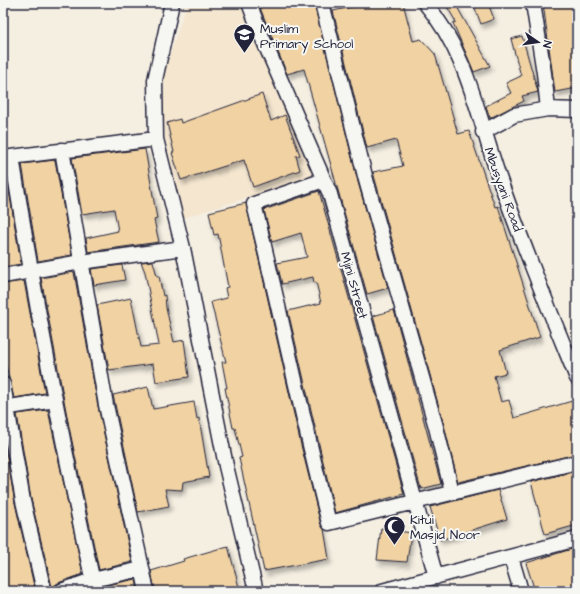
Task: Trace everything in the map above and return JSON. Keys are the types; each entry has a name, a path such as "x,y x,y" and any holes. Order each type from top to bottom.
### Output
{"street":[{"path":"172,3 155,80 156,139 183,248 226,466 256,591"},
{"name":"Mjini Street","path":"249,3 262,37 330,194 388,399 403,461 416,500 436,577"},
{"path":"322,3 366,180 436,427 452,492"},
{"name":"Mbusyani Road","path":"425,3 438,18 453,44 473,93 483,132 501,184 577,378"},
{"path":"533,3 548,109"},
{"path":"483,132 514,115 548,109 577,110"},
{"path":"94,586 55,400 8,157 156,139"},
{"path":"62,150 106,405 147,591"},
{"path":"324,180 254,204 296,390 329,523 416,500 577,462"},
{"path":"3,276 81,262 183,248"},
{"path":"3,384 5,408 23,501 44,591"},
{"path":"5,408 55,400"},
{"path":"382,591 398,588 577,539"},
{"path":"511,557 521,591"},
{"path":"61,591 94,586 142,569"}],"shaded area":[{"path":"187,3 247,3 315,176 183,218 163,128 165,70"}],"building":[{"path":"258,3 314,3 358,182 388,288 367,294 304,69 287,74"},
{"path":"361,3 403,3 413,41 421,39 435,54 458,134 469,131 495,207 498,206 540,337 500,350 506,373 494,376 501,402 509,400 514,418 572,401 577,419 577,454 458,482 444,425 373,172 403,166 396,140 367,148 333,11 361,5"},
{"path":"445,3 455,3 490,66 474,72 453,23 456,22"},
{"path":"473,3 488,3 494,19 481,24"},
{"path":"543,3 577,3 577,88 555,92"},
{"path":"522,36 538,92 522,96 524,101 490,118 486,106 511,93 506,83 521,76 511,39"},
{"path":"262,94 271,121 285,115 300,155 296,156 300,170 253,187 244,160 181,180 172,153 174,152 167,123 180,119 181,123"},
{"path":"145,149 157,219 154,220 159,242 88,252 86,238 118,231 114,209 82,214 72,158"},
{"path":"55,160 72,255 38,261 22,164"},
{"path":"3,166 5,166 21,264 3,267"},
{"path":"319,191 404,494 335,513 288,311 321,303 316,282 314,283 313,277 282,284 277,263 307,257 301,233 272,242 264,210"},
{"path":"246,203 301,445 321,525 324,529 329,559 264,571 239,458 242,457 235,428 233,428 225,388 227,388 222,362 226,362 211,302 227,298 225,288 228,287 218,234 214,235 209,212"},
{"path":"153,261 157,276 159,276 163,296 165,295 166,308 174,342 184,340 189,377 156,382 153,364 109,370 97,305 131,298 141,347 159,345 145,272 141,262"},
{"path":"122,265 125,280 94,285 91,269"},
{"path":"74,272 98,406 132,562 99,570 69,427 41,278"},
{"path":"24,281 45,393 14,398 3,354 3,284"},
{"path":"394,310 441,484 421,489 373,316"},
{"path":"148,387 153,409 194,402 197,419 199,418 209,477 183,482 182,490 165,489 169,506 138,512 113,395"},
{"path":"48,410 83,574 58,583 54,586 53,591 31,499 17,414"},
{"path":"3,434 15,503 35,590 3,591"},
{"path":"577,471 577,525 545,534 531,482"},
{"path":"498,490 507,519 440,540 430,507"},
{"name":"Kitui Masjid Noor","path":"381,528 411,533 407,562 377,560"},
{"path":"228,546 240,591 155,591 151,571 184,561 183,559"},
{"path":"575,548 577,556 577,591 535,591 526,563"},
{"path":"136,579 138,591 103,591 103,586"}],"place":[{"name":"Muslim Primary School","path":"245,54"},
{"name":"Kitui Masjid Noor","path":"394,546"}]}
